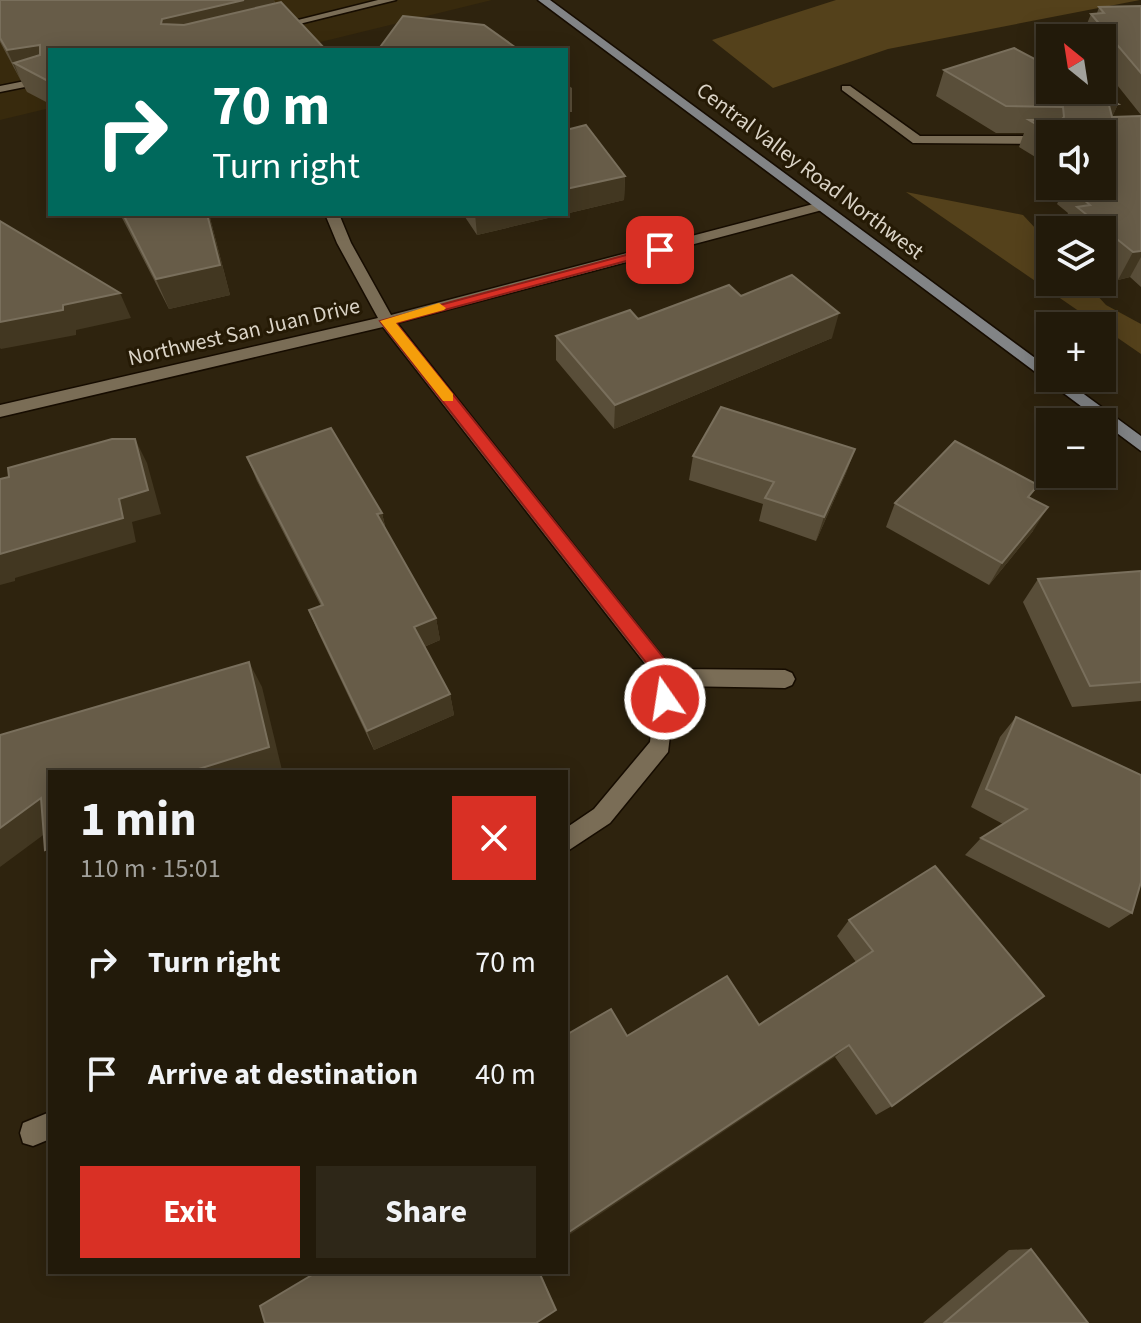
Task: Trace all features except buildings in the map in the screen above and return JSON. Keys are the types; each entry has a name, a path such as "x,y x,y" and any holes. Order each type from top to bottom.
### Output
{"main road":[{"name":"Central Valley Road Northwest","path":"543,0 1036,367"},
{"name":"Central Valley Road Northwest","path":"1070,392 1141,445"}],"street":[{"path":"269,29 391,0"},
{"path":"0,89 48,79"},
{"path":"846,88 917,140 1036,140"},
{"name":"Northwest San Juan Drive","path":"0,411 387,321 821,206"},
{"path":"333,216 344,243 387,321 667,677 660,745 602,816 568,840"},
{"path":"667,677 785,679"}],"shaded area":[{"path":"0,0 492,0 296,48 48,48 48,108 0,120"},
{"path":"836,0 1140,0 888,49 773,88 712,40"},
{"path":"906,192 1023,215 1036,229 1036,282"},
{"path":"1057,296 1098,296 1106,305 1141,324 1141,354 1116,337 1116,312 1080,312"}],"slow traffic":[{"path":"439,308 387,321 448,398"}],"route":[{"path":"660,250 387,321 667,677 665,699"}]}
